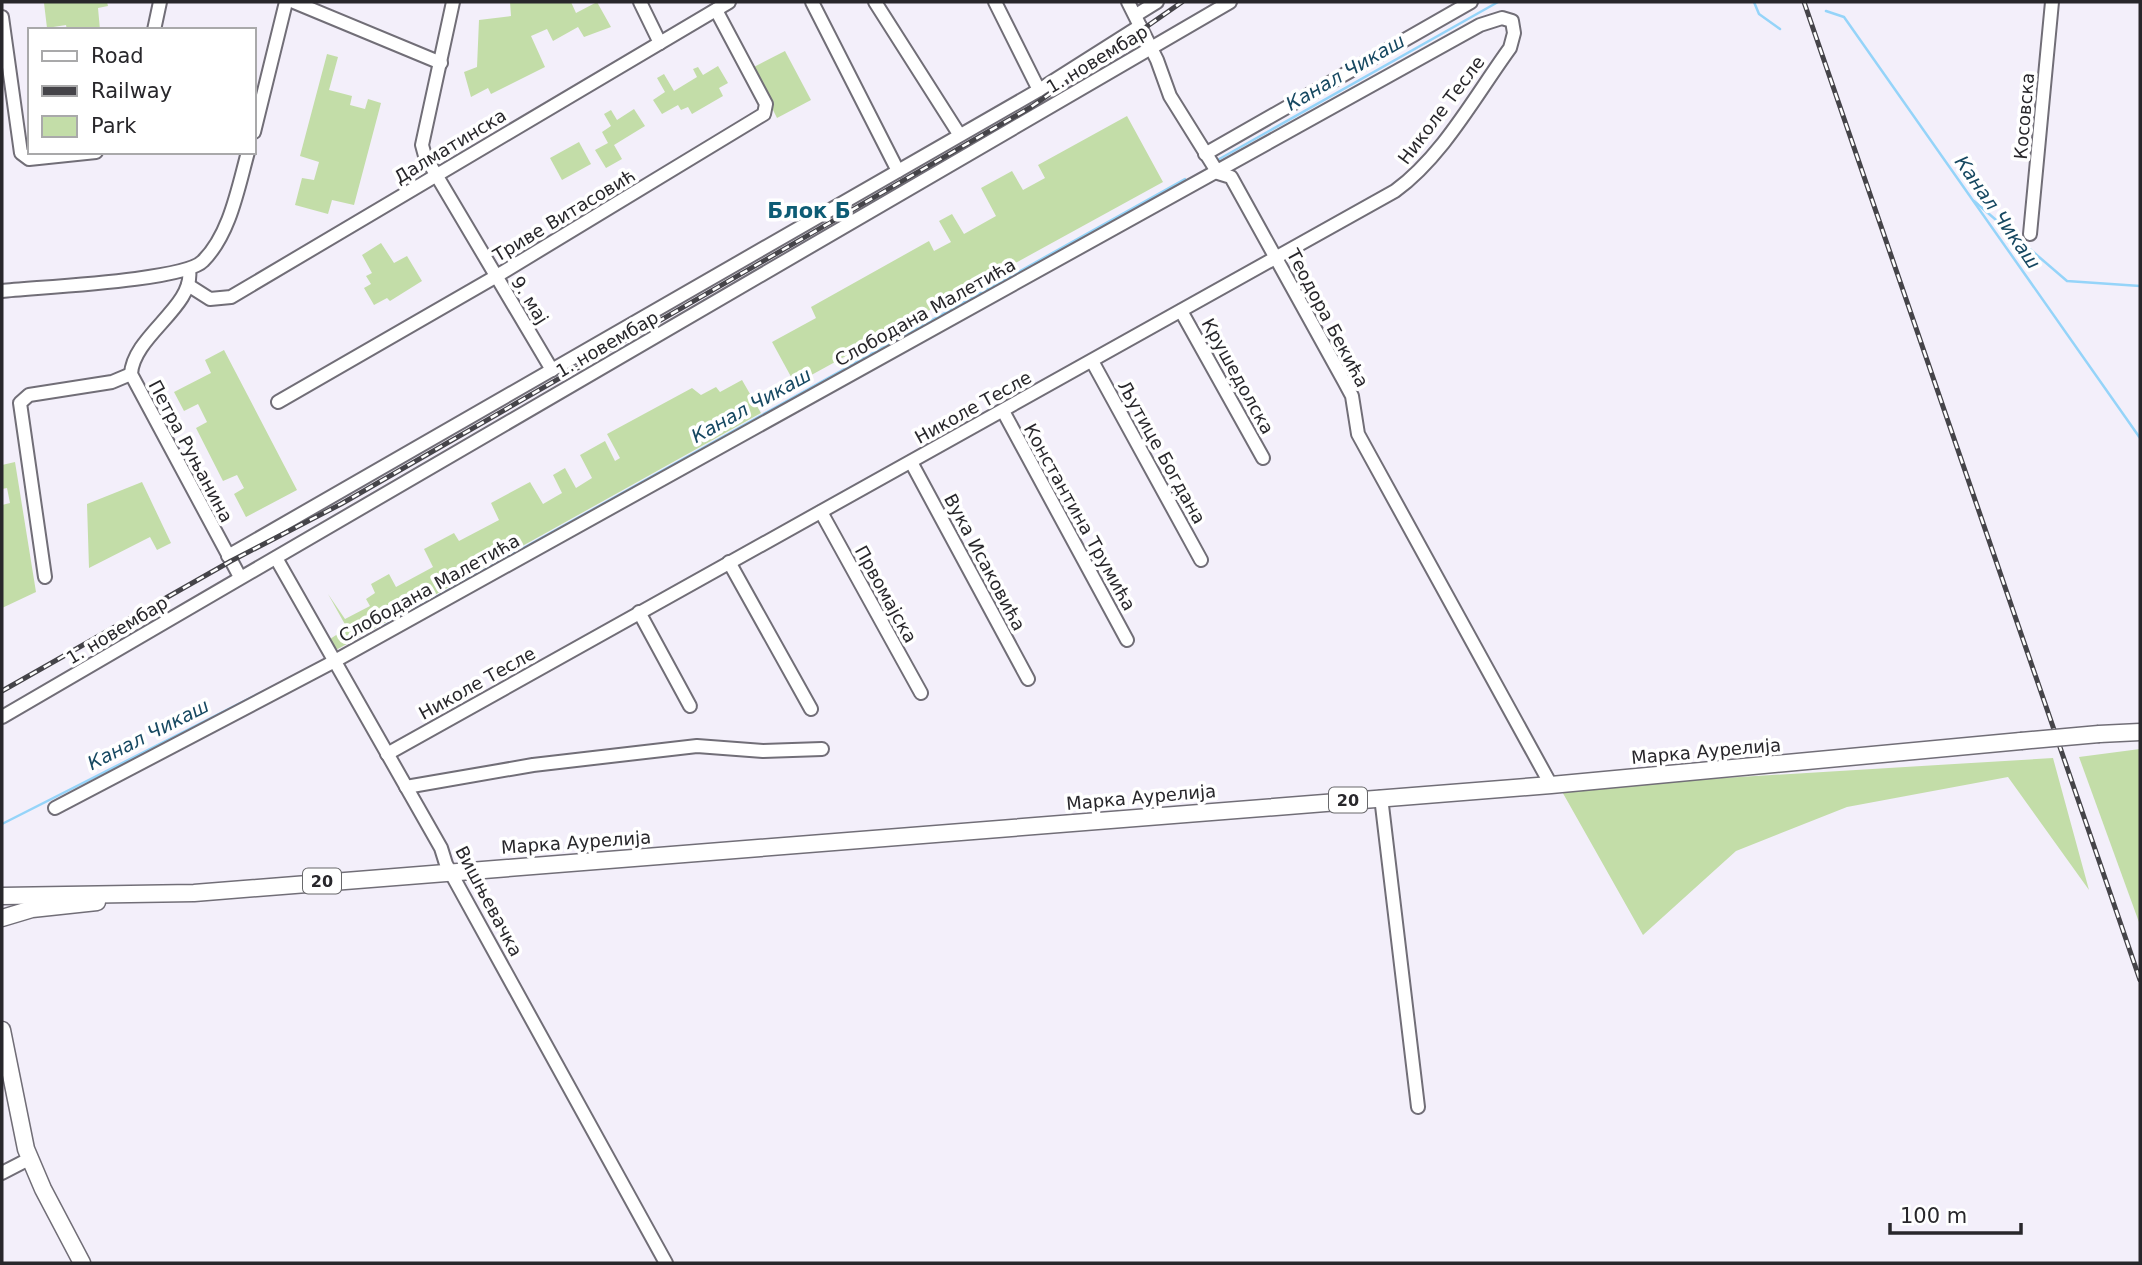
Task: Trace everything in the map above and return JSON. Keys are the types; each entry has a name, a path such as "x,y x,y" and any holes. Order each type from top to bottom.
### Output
{"main road":[{"name":"Марка Аурелија","path":"2,918 32,909 144,895 1551,785 2140,732"},
{"name":"Марка Аурелија","path":"2,896 18,898 103,892 144,895"},
{"path":"2,1030 20,1127 30,1160 82,1263"}],"street":[{"path":"154,28 160,2"},
{"path":"256,124 286,2"},
{"path":"294,2 441,62"},
{"name":"9. мај","path":"453,2 422,145 436,175 552,370"},
{"path":"640,2 660,43"},
{"name":"Далматинска","path":"188,285 210,299 231,298 729,2"},
{"path":"812,2 898,171"},
{"path":"875,2 959,134"},
{"path":"995,2 1039,90"},
{"name":"Теодора Бекића","path":"1128,2 1151,47 1170,96 1217,170 1231,177 1352,396 1358,434 1551,785"},
{"name":"1. новембар","path":"228,556 1039,90 1138,20 1157,2"},
{"name":"1. новембар","path":"2,717 1230,2"},
{"path":"1206,155 1471,2"},
{"name":"Косовска","path":"2030,234 2052,2"},
{"name":"Триве Витасовић","path":"278,402 495,277 764,114 766,104 716,9"},
{"path":"2,17 21,153 29,159 77,154"},
{"name":"Слободана Малетића","path":"55,808 333,662 1480,25 1508,18 1513,26"},
{"name":"Николе Тесле","path":"387,754 1277,259 1413,178 1510,48 1513,26"},
{"path":"2,291 189,270 203,261 223,231 247,154"},
{"path":"188,285 189,270"},
{"name":"Петра Руњанина","path":"188,285 139,352 131,374 240,577"},
{"name":"Крушедолска","path":"1181,311 1263,458"},
{"name":"Љутице Богдана","path":"1092,361 1201,560"},
{"path":"45,577 20,403 29,395 112,382 131,374"},
{"name":"Константина Трумића","path":"1003,411 1128,640"},
{"name":"Вука Исаковића","path":"911,462 1028,679"},
{"name":"Првомајска","path":"821,512 921,693"},
{"name":"Вишњевачка","path":"276,558 406,787 450,872 666,1263"},
{"path":"729,562 811,709"},
{"path":"639,612 690,706"},
{"path":"406,787 454,776 697,746 763,751 822,749"},
{"path":"1381,797 1418,1107"},
{"path":"2,1173 30,1160"}],"green space":[{"path":"107,2 108,6 98,8 100,28 67,28 66,25 47,28 44,3"},
{"path":"510,2 571,2 576,13 597,2 611,27 584,37 578,27 553,41 547,29 531,36 545,67 491,94 488,88 471,97 464,72 477,67 479,20 511,16"},
{"path":"785,51 811,100 777,118 752,68"},
{"path":"327,54 338,57 329,90 352,96 350,105 365,109 368,99 381,103 354,205 332,200 328,214 295,205 302,178 314,180 319,162 300,156"},
{"path":"718,66 728,83 719,88 723,96 692,114 688,107 681,110 678,105 662,114 653,100 665,92 657,78 664,74 674,91 697,77 693,69 698,67 703,75"},
{"path":"634,109 645,126 614,145 622,159 606,168 595,150 608,143 602,132 611,126 604,114 611,110 617,120"},
{"path":"1127,116 1163,182 795,384 772,342 816,318 811,307 929,241 934,251 951,242 939,221 952,214 964,234 996,216 981,188 1012,171 1023,190 1045,178 1038,165"},
{"path":"579,142 591,164 562,180 550,158"},
{"path":"381,243 394,263 407,256 422,281 390,301 387,298 374,305 364,288 371,284 366,276 372,273 362,255"},
{"path":"224,350 297,490 246,517 234,494 244,488 237,475 223,481 196,428 207,422 198,404 184,411 174,392 211,373 205,360"},
{"path":"742,380 761,413 336,650 330,639 347,628 328,594 345,619 370,606 366,599 375,593 371,584 389,574 396,587 433,567 424,549 454,533 459,541 499,520 491,503 530,482 543,504 562,493 553,475 565,468 576,488 592,478 580,455 605,441 615,461 620,458 607,434 692,388 701,395 716,387 720,392"},
{"path":"15,462 36,592 2,608 2,505 10,503 7,488 2,489 2,465"},
{"path":"142,482 171,543 157,550 150,537 89,568 87,504"},
{"path":"2140,749 2140,925 2079,757"},
{"path":"2053,758 2089,890 2008,777 1847,807 1736,851 1643,935 1560,788"}],"waterway":[{"name":"Канал Чикаш","path":"1214,162 1498,2"},
{"name":"Канал Чикаш","path":"1754,2 1759,14 1780,29"},
{"name":"Канал Чикаш","path":"1826,11 1844,17 2140,438"},
{"name":"Канал Чикаш","path":"384,626 1185,179"},
{"path":"1974,201 2067,281 2140,286"},
{"name":"Канал Чикаш","path":"2,824 292,677"}],"railway":[{"path":"2,691 231,561 341,504 1031,107 1182,2"},
{"path":"1804,2 2140,980"}],"district":[{"name":"Блок Б","path":"809,211"}]}
